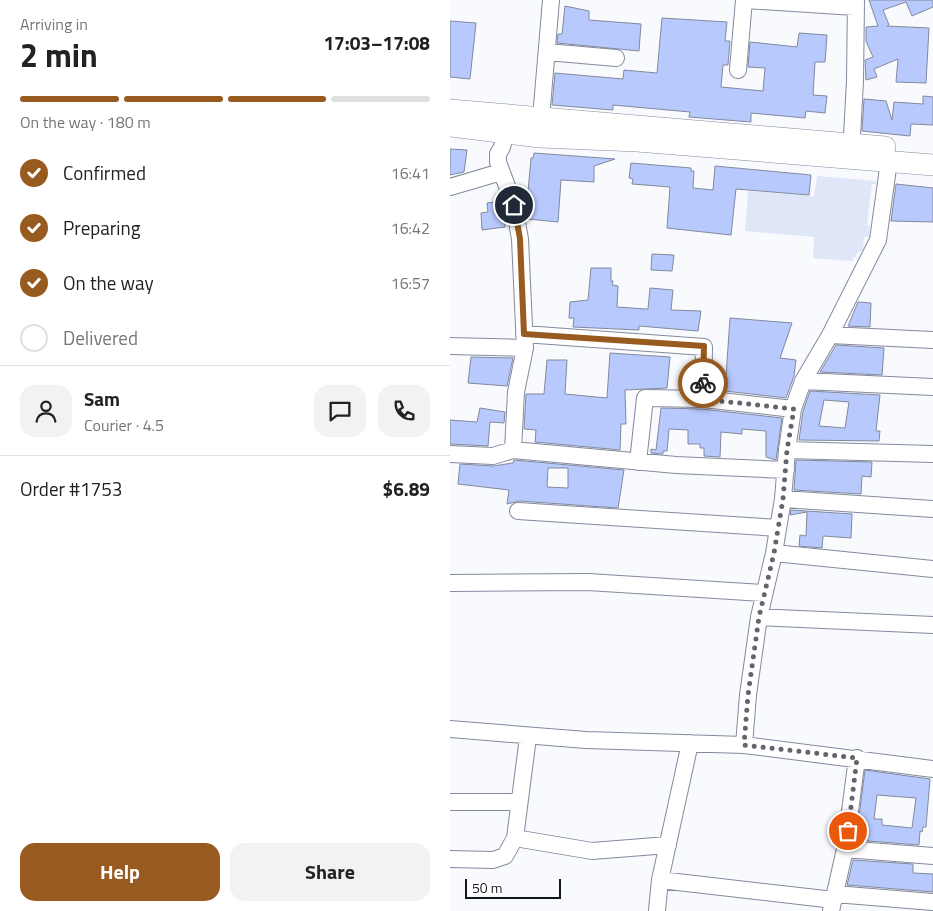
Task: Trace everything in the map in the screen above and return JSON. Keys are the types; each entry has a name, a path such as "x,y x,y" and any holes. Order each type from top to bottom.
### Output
{"main road":[{"path":"450,110 540,127 851,151 933,151"},
{"path":"450,126 506,131 540,127"},
{"path":"851,151 889,161 933,165"}],"street":[{"path":"540,127 551,0"},
{"path":"738,70 745,0 855,4 855,82 851,151"},
{"path":"547,52 616,58"},
{"path":"506,131 498,154 502,172 514,205 520,239 525,341 516,392 514,450"},
{"path":"744,745 748,695 759,617 763,593 774,553 794,409 803,381 830,335 878,240 889,161"},
{"path":"450,187 502,172"},
{"path":"830,335 933,340"},
{"path":"450,346 525,341 704,346 702,399"},
{"path":"803,381 933,388"},
{"path":"638,462 645,398 702,399 794,409"},
{"path":"450,454 492,456 514,450 638,462 786,470"},
{"path":"787,450 933,454"},
{"path":"783,499 933,510"},
{"path":"518,511 778,528"},
{"path":"774,553 933,569"},
{"path":"450,583 588,582 763,593"},
{"path":"759,617 933,625"},
{"path":"450,729 528,737 744,745 933,769"},
{"path":"450,859 493,860 505,856 515,838 528,737"},
{"path":"657,910 660,880 690,744"},
{"path":"833,901 845,849 857,758"},
{"path":"450,802 519,802"},
{"path":"515,838 592,851 668,845"},
{"path":"845,849 933,856"},
{"path":"660,880 833,901 933,902"}],"shaded area":[{"path":"817,176 876,181 876,184 872,184 867,225 870,225 869,237 864,237 863,250 857,253 856,257 853,257 853,261 813,258 814,237 745,231 748,191 814,196"}],"building":[{"path":"869,0 933,0 933,7 912,16 906,2 883,10 889,25 887,26 929,28 926,83 896,82 898,59 874,69 877,77 866,80 865,60 873,57 866,41 866,27 878,26"},
{"path":"565,6 589,11 589,20 641,24 639,51 557,43 558,34 562,34"},
{"path":"662,18 727,22 725,41 730,41 728,65 723,65 721,87 763,91 765,68 748,67 750,42 797,47 799,33 827,35 825,62 815,62 813,95 827,96 825,113 806,111 805,118 751,113 751,122 689,117 690,112 613,105 613,110 552,105 555,73 623,79 624,70 657,73"},
{"path":"450,21 476,23 470,79 450,77"},
{"path":"923,96 933,97 933,125 911,124 910,136 862,131 864,99 886,101 892,120 894,102 923,104"},
{"path":"450,149 467,150 464,172 450,175"},
{"path":"534,153 615,159 594,166 594,182 561,180 558,222 528,219 530,204 527,203 531,158 533,158"},
{"path":"631,163 691,168 691,171 694,171 693,188 713,190 715,166 811,175 809,195 736,189 731,235 667,228 670,187 632,184 633,179 629,178"},
{"path":"896,184 933,188 933,222 891,221"},
{"path":"502,201 505,227 482,230 481,213 488,212 487,203"},
{"path":"652,254 674,255 672,271 651,270"},
{"path":"591,268 611,268 612,285 618,286 617,307 648,309 650,288 673,290 671,310 701,311 698,331 639,326 639,330 573,327 574,318 569,318 570,302 588,300"},
{"path":"858,302 871,303 870,327 848,326"},
{"path":"730,318 792,323 780,358 796,360 794,376 786,398 725,391"},
{"path":"836,345 884,348 882,375 820,372"},
{"path":"610,353 670,357 667,388 625,390 626,424 621,424 620,450 535,442 536,430 524,429 526,394 544,394 547,360 567,360 565,394 607,398"},
{"path":"471,357 513,358 507,386 468,383"},
{"path":"810,391 880,395 876,431 880,431 879,441 799,440 803,411","holes":["824,400 849,402 845,428 819,426"]},
{"path":"480,408 505,412 504,423 490,422 488,446 450,444 450,420 477,422"},
{"path":"661,408 702,409 782,418 776,460 766,457 766,431 742,429 742,434 721,432 720,457 704,456 704,448 700,448 700,444 688,444 688,430 669,429 667,451 663,451 663,454 651,453 651,449 656,450"},
{"path":"514,460 624,470 618,508 519,501 507,504 509,490 458,484 460,464 493,466 513,463","holes":["548,468 568,468 568,488 547,487"]},
{"path":"796,460 872,462 871,477 862,476 861,494 794,490"},
{"path":"791,510 852,514 851,538 823,536 822,548 799,546 800,535 806,536 807,512 790,515"},
{"path":"865,770 930,779 926,827 923,827 922,832 920,831 919,845 856,840","holes":["877,795 916,798 912,828 882,825 882,819 874,819"]},
{"path":"853,860 913,864 913,873 933,874 933,892 847,885"}],"way so far":[{"path":"703,383 702,399 794,409 774,553 763,593 759,617 748,695 744,745 857,758 848,831"}],"route":[{"path":"514,205 520,239 524,334 704,346 703,383"}]}
